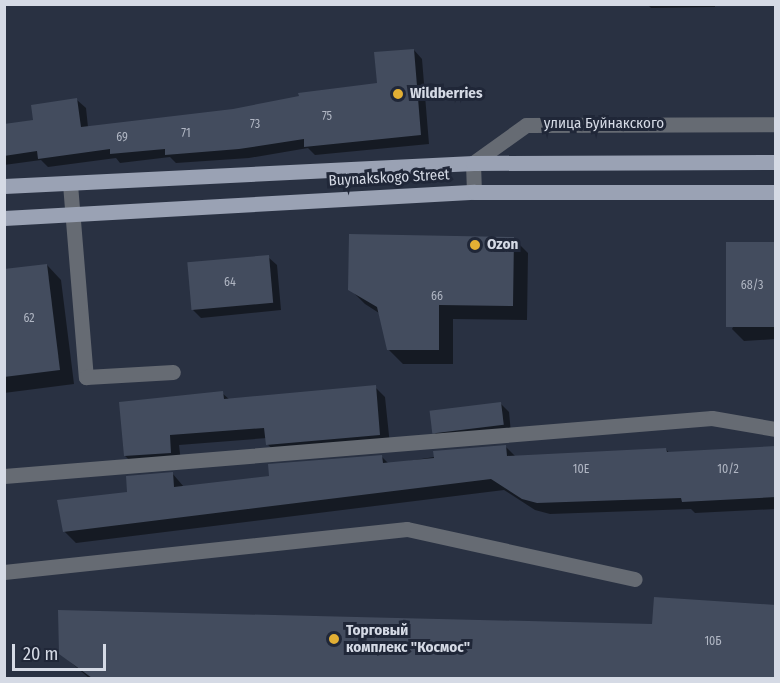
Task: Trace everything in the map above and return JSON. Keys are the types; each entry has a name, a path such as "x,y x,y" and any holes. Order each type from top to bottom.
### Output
{"main road":[{"name":"Buynakskogo Street","path":"4,186 473,163 776,162"},
{"name":"Buynakskogo Street","path":"4,218 366,196 474,192 776,192"}],"street":[{"name":"улица Буйнакского","path":"473,163 526,125 776,124"},
{"path":"473,163 474,192"},
{"path":"70,184 86,377 173,372"},
{"path":"4,476 712,418 776,429"},
{"path":"4,572 407,529 635,579"}],"building":[{"path":"414,49 421,135 304,147 304,139 239,149 165,155 165,149 110,154 110,149 38,159 37,151 4,156 4,124 33,120 31,105 77,98 81,127 233,109 299,96 298,93 377,83 374,52"},
{"path":"349,234 514,237 513,306 439,305 439,350 387,350 377,307 348,290"},
{"path":"726,242 776,242 776,327 726,327"},
{"path":"269,255 273,303 191,310 187,262"},
{"path":"47,264 60,370 4,377 4,269"},
{"path":"376,385 380,435 266,445 264,428 170,435 171,453 124,456 119,402 223,391 224,399"},
{"path":"501,402 504,425 432,434 430,411"},
{"path":"506,445 507,456 666,448 667,452 776,446 776,497 682,502 681,498 537,503 522,499 491,479 63,532 57,500 127,492 126,476 173,472 174,487 269,476 268,464 382,455 383,463 434,458 433,451"},
{"name":"Торговый комплекс \"Космос\"","path":"654,597 776,605 776,678 92,678 59,654 58,610 652,624"}],"place":[{"name":"Wildberries","path":"398,94"},
{"name":"Ozon","path":"475,245"},
{"name":"Торговый комплекс \"Космос\"","path":"334,639"}]}
